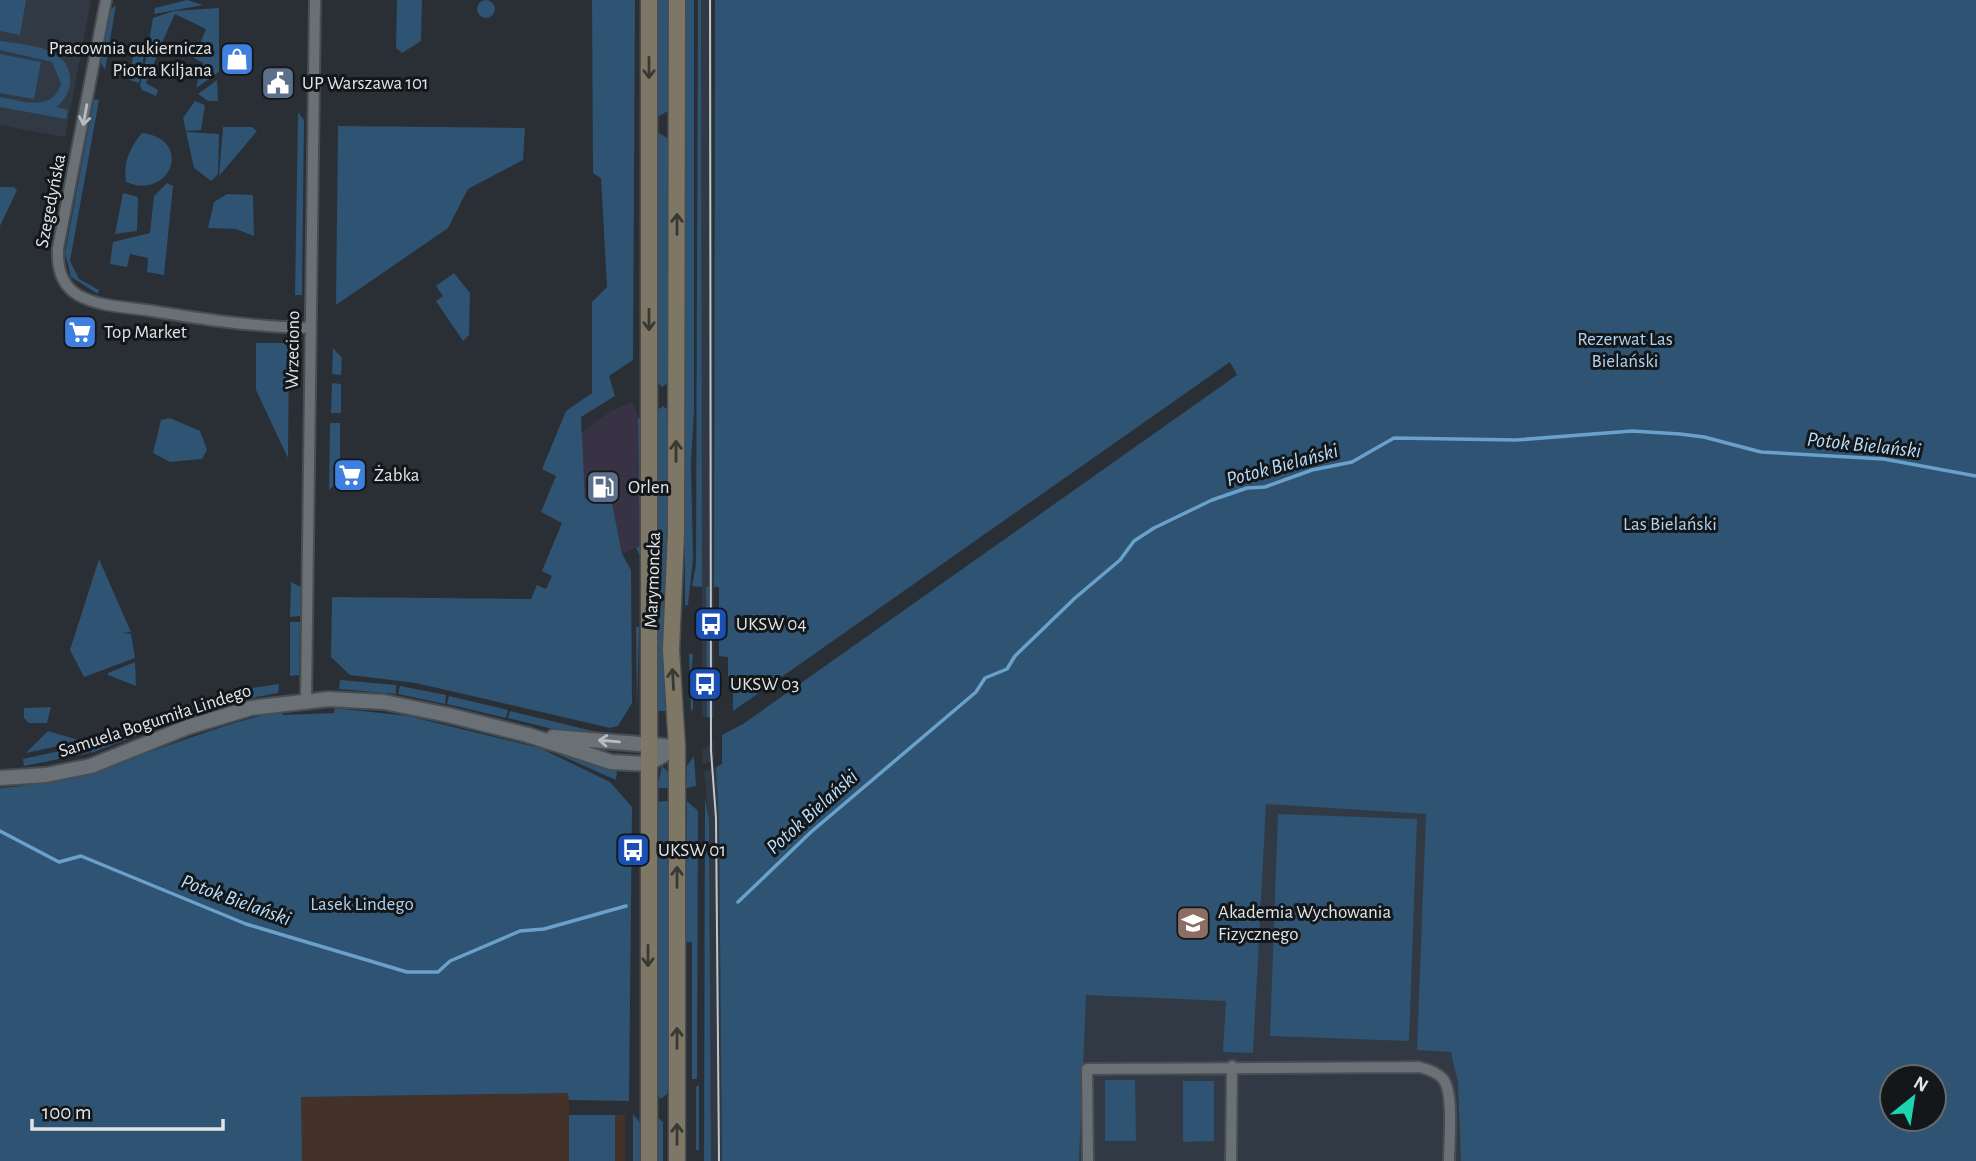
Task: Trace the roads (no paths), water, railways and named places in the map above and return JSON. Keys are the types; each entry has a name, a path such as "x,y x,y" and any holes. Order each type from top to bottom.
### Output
{"main road":[{"name":"Marymoncka","path":"649,0 649,1161"},
{"name":"Marymoncka","path":"677,0 676,396 671,650 677,747 677,1161"},
{"path":"649,125 677,125"},
{"path":"649,396 676,396"}],"street":[{"name":"Szegedyńska","path":"106,0 57,262 64,280 78,295 126,307 244,326 310,328"},
{"name":"Wrzeciono","path":"306,701 315,0"},
{"name":"Samuela Bogumiła Lindego","path":"0,778 46,775 91,766 188,727 242,710 306,701 384,702 527,734 611,762 648,764"},
{"name":"Samuela Bogumiła Lindego","path":"527,734 677,747"},
{"path":"648,764 677,747"},
{"path":"1088,1161 1087,1069 1233,1066 1419,1067 1430,1070 1444,1080 1448,1091 1449,1161"},
{"path":"1231,1161 1233,1066"}],"waterway":[{"name":"Potok Bielański","path":"738,902 811,832 976,692 985,678 1007,669 1015,656 1075,598 1120,560 1134,541 1154,528 1212,500 1247,488 1265,487 1312,470 1352,462 1394,438 1516,440 1632,431 1680,434 1704,437 1761,452 1884,459 1976,476"},
{"name":"Potok Bielański","path":"0,831 59,862 81,856 246,924 407,972 438,972 450,961 520,931 544,929 626,906"}],"tram line":[{"path":"710,0 711,751 716,818 719,1161"}],"place":[{"name":"Pracownia cukiernicza Piotra Kiljana","path":"237,59"},
{"name":"UP Warszawa 101","path":"278,83"},
{"name":"Top Market","path":"80,332"},
{"name":"Żabka","path":"350,475"},
{"name":"Orlen","path":"603,487"},
{"name":"UKSW 04","path":"711,624"},
{"name":"UKSW 03","path":"705,684"},
{"name":"UKSW 01","path":"633,850"},
{"name":"Akademia Wychowania Fizycznego","path":"1193,923"}],"park label":[{"name":"Rezerwat Las Bielański","path":"1625,350"},
{"name":"Las Bielański","path":"1670,524"},
{"name":"Lasek Lindego","path":"362,904"}]}
